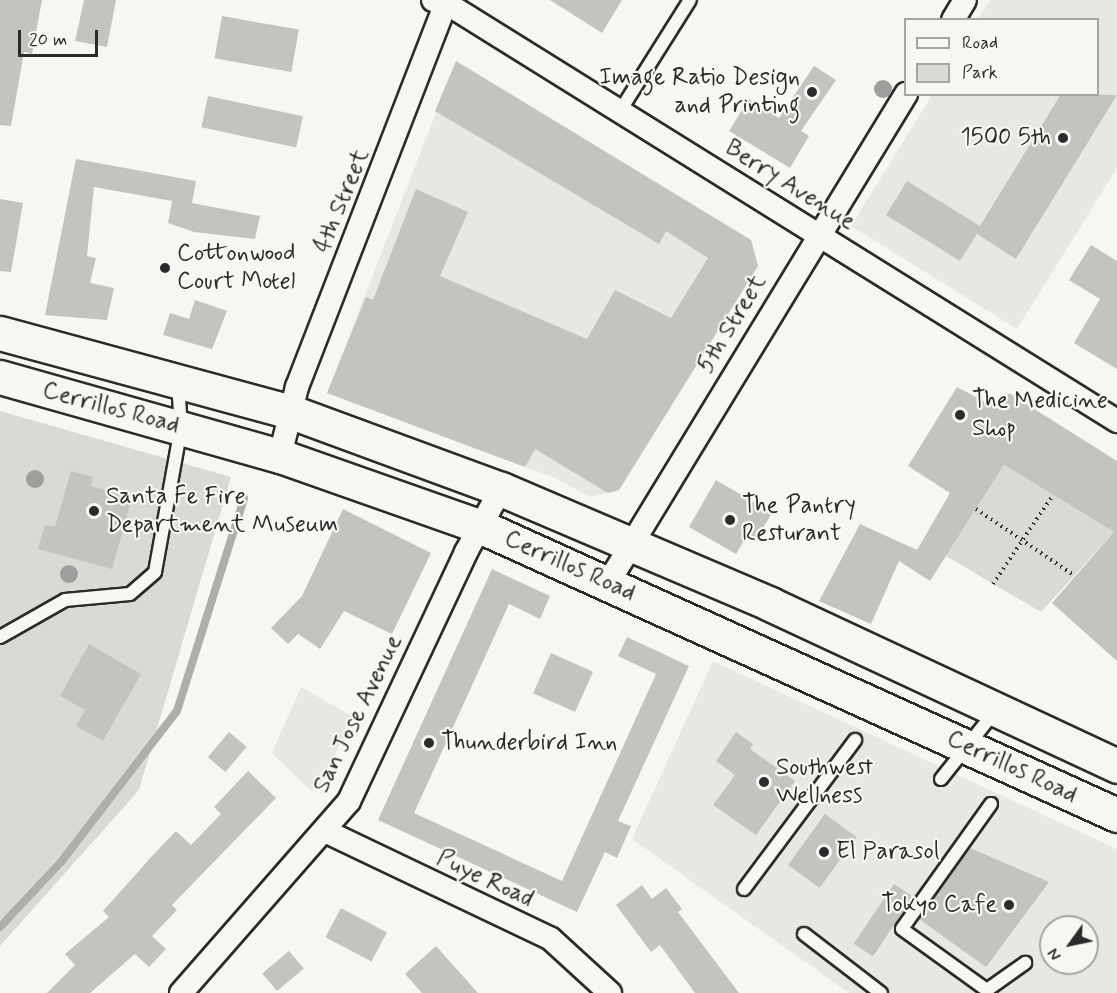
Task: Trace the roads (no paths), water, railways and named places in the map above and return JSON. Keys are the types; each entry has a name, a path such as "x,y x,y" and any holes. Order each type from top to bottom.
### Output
{"main road":[{"name":"Cerrillos Road","path":"0,333 294,412 501,489 632,542 1117,766"},
{"name":"Cerrillos Road","path":"0,377 181,426 280,456 484,528 1117,815"}],"street":[{"path":"954,18 965,0"},
{"name":"Berry Avenue","path":"442,1 1117,421"},
{"name":"4th Street","path":"280,456 294,412 297,387 442,1"},
{"name":"5th Street","path":"608,583 818,234 905,96"},
{"name":"San Jose Avenue","path":"181,993 326,831 349,801 466,552 484,528 501,489"},
{"name":"Puye Road","path":"326,831 551,939 610,993"}],"lane":[{"path":"620,111 690,0"},
{"path":"0,637 65,600 130,594 154,572 181,426 178,381"},
{"path":"941,779 965,746 996,710"},
{"path":"744,889 855,740"},
{"path":"991,804 902,929 986,991 1025,963"},
{"path":"804,934 881,993"}],"waterway":[{"path":"0,927 61,862 177,711 244,498"}],"place":[{"name":"Image Ratio Design and Printing","path":"812,92"},
{"name":"1500 5th","path":"1063,138"},
{"name":"Cottonwood Court Motel","path":"165,268"},
{"name":"The Medicine Shop","path":"960,415"},
{"name":"Santa Fe Fire Department Museum","path":"94,511"},
{"name":"The Pantry Resturant","path":"730,520"},
{"name":"Thunderbird Inn","path":"429,743"},
{"name":"Southwest Wellness","path":"764,782"},
{"name":"El Parasol","path":"824,852"},
{"name":"Tokyo Cafe","path":"1009,905"}]}
